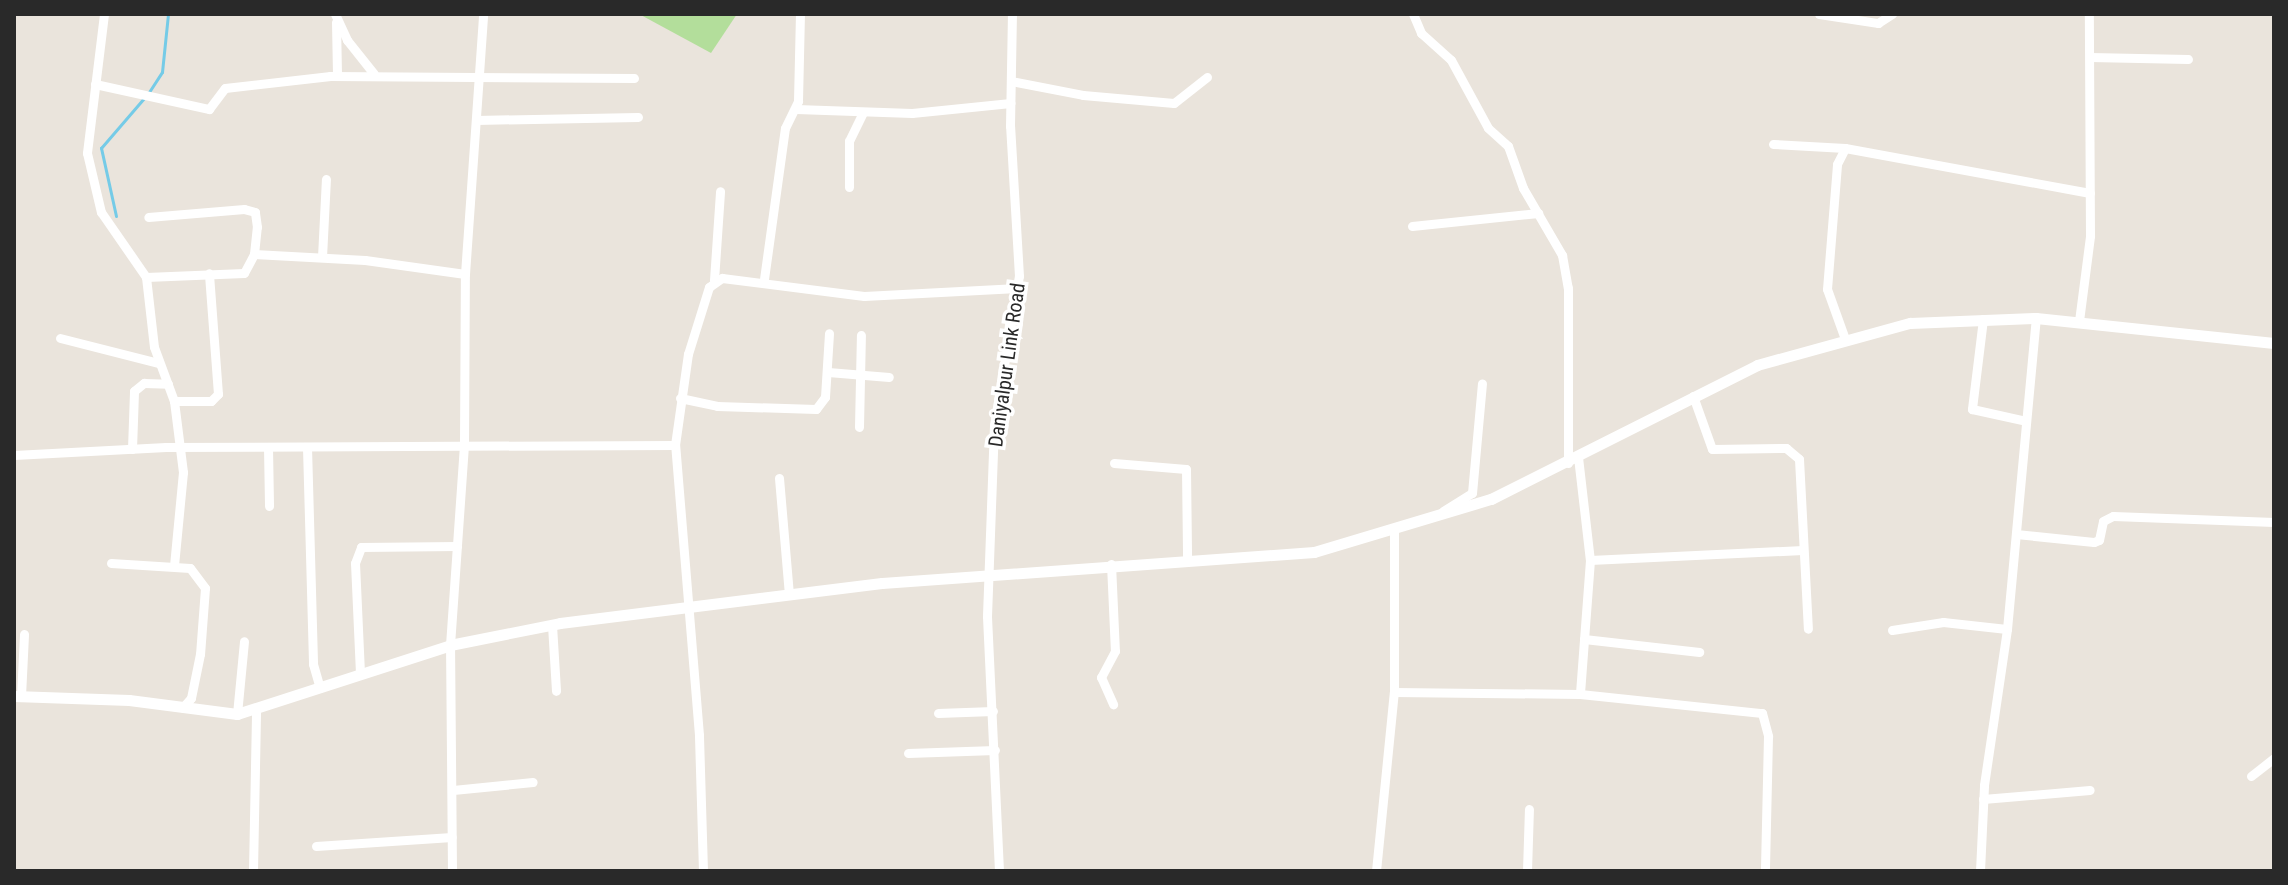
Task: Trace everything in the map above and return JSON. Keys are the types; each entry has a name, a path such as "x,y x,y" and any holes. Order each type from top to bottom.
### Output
{"street":[{"path":"104,14 87,153 97,202 146,277 159,363 174,401 182,447 174,565"},
{"path":"336,14 337,75"},
{"path":"336,14 347,40 374,74"},
{"path":"452,871 450,645 464,445 465,274 483,14"},
{"path":"764,279 785,128 796,109 800,14"},
{"name":"Daniyalpur Link Road","path":"999,871 990,573 994,425 1019,288 1010,103 1012,14"},
{"path":"1413,14 1421,33 1451,60 1488,128 1508,146 1567,272 1573,460 1590,560 1580,694"},
{"path":"1819,14 1878,23 1892,14"},
{"path":"2079,321 2090,193 2089,14"},
{"path":"2090,57 2188,59"},
{"path":"95,84 143,92 209,109 225,88 337,75 634,78"},
{"path":"1011,81 1083,95 1174,103 1207,77"},
{"path":"796,109 863,112 1010,103"},
{"path":"849,187 849,141 863,112"},
{"path":"476,120 638,117"},
{"path":"1773,144 1845,148 2090,193"},
{"path":"1845,148 1837,164 1827,289 1845,339"},
{"path":"322,257 326,179"},
{"path":"703,871 690,607 675,445 680,398 693,332 714,280 720,191"},
{"path":"146,277 244,273 254,254 257,227 252,210 148,217"},
{"path":"1412,226 1538,213"},
{"path":"254,254 322,257 465,274"},
{"path":"174,401 211,401 218,394 209,273"},
{"path":"714,280 764,279 864,296 1019,288"},
{"path":"1980,871 1983,799 2007,629 2036,318"},
{"path":"24,634 18,696 237,714 256,711 360,673 450,645 552,625 789,594 990,573 1187,557 1314,552 1491,499 1757,365 1910,323 2036,318 2274,343"},
{"path":"1983,319 1972,409 2026,421"},
{"path":"680,398 717,406 816,409 825,397 829,333"},
{"path":"859,427 861,335"},
{"path":"60,338 159,363"},
{"path":"828,372 889,377"},
{"path":"132,449 134,391 144,383 168,384"},
{"path":"1433,517 1472,493 1482,383"},
{"path":"1693,396 1712,449 1794,451 1799,459 1808,629"},
{"path":"14,455 182,447 675,445"},
{"path":"268,447 269,506"},
{"path":"307,447 313,664 320,688"},
{"path":"1114,463 1186,469 1187,557"},
{"path":"779,478 789,594"},
{"path":"2016,534 2094,542 2101,536 2103,521 2113,516 2274,522"},
{"path":"1376,871 1394,692 1394,529"},
{"path":"360,673 355,563 361,547 457,546"},
{"path":"1590,560 1803,550"},
{"path":"111,563 174,565 194,570 206,594 191,698 182,708"},
{"path":"1111,564 1115,651 1101,677 1113,704"},
{"path":"1892,630 1943,622 2007,629"},
{"path":"552,625 556,691"},
{"path":"1584,639 1699,652"},
{"path":"237,714 244,641"},
{"path":"1394,692 1580,694 1765,716 1765,871"},
{"path":"252,871 256,711"},
{"path":"938,713 993,711"},
{"path":"908,753 995,750"},
{"path":"2251,776 2274,758"},
{"path":"453,790 533,782"},
{"path":"1983,799 2090,790"},
{"path":"1527,871 1529,809"},
{"path":"316,846 452,837"}],"green space":[{"path":"639,14 737,14 711,53"}],"waterway":[{"path":"149,92 162,72 168,14"},
{"path":"116,216 101,148 144,98"}]}
